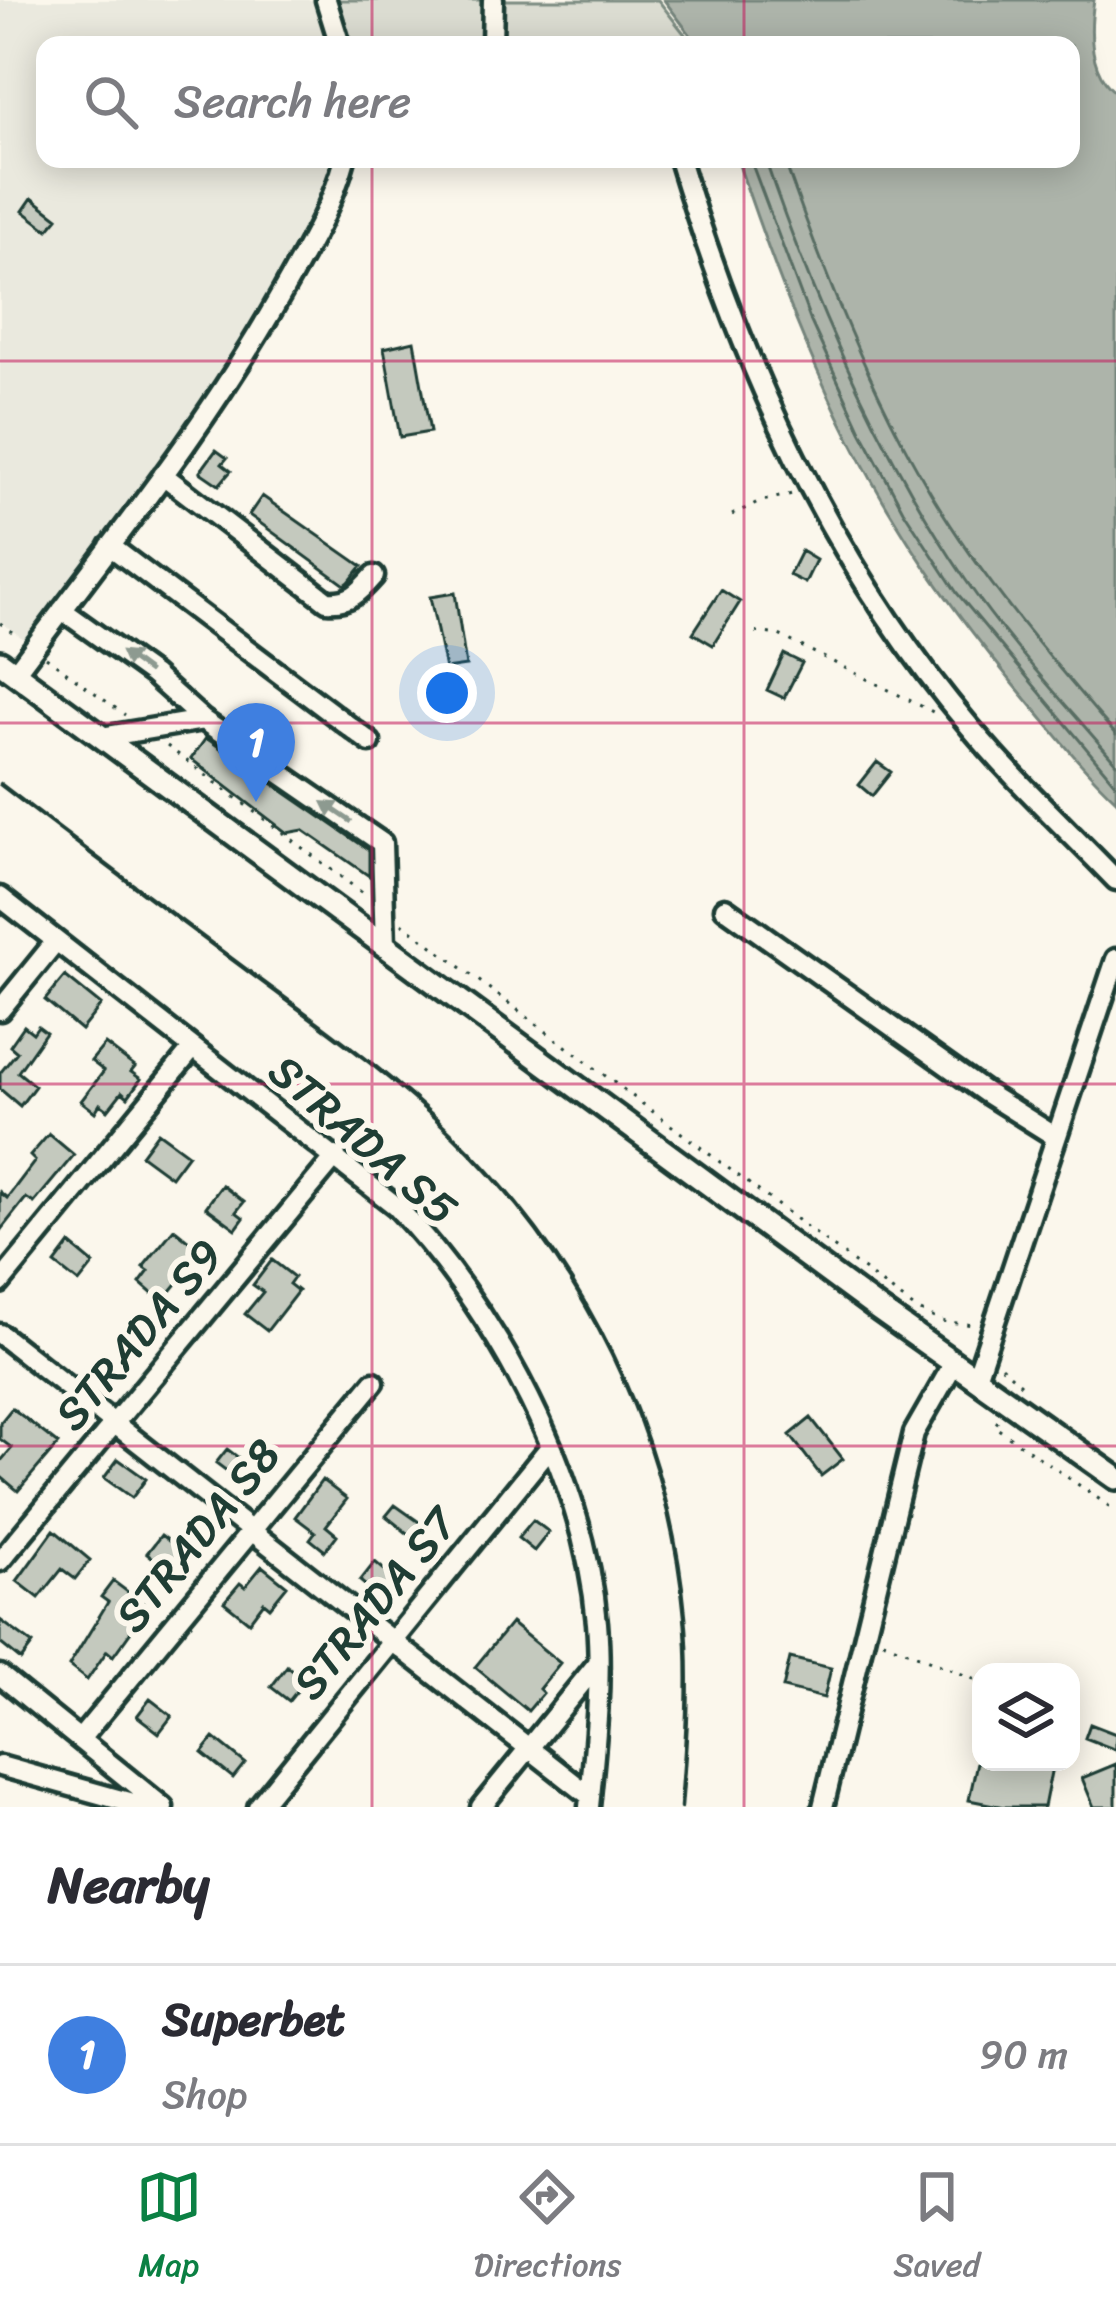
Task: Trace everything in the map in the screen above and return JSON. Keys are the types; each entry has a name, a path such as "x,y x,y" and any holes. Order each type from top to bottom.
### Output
{"main road":[{"path":"8,667 1116,1478"}],"street":[{"path":"326,0 337,36"},
{"path":"492,36 493,0"},
{"path":"8,667 34,647 249,352 317,230 341,168"},
{"path":"682,168 732,320 812,494 898,634 969,726 1116,880"},
{"path":"163,475 327,601 343,603 374,576"},
{"path":"110,546 370,742"},
{"path":"62,610 153,675 203,720 382,843 385,947"},
{"path":"102,737 203,720"},
{"name":"STRADA S5","path":"0,897 396,1206 434,1246 484,1318 550,1448 591,1576 598,1663 590,1801"},
{"path":"725,908 1056,1138"},
{"path":"0,1010 56,941"},
{"path":"976,1378 1116,959"},
{"path":"0,1283 193,1048"},
{"name":"STRADA S9","path":"0,1561 336,1156"},
{"path":"0,1334 529,1748 590,1801"},
{"path":"823,1807 914,1433 954,1363"},
{"name":"STRADA S8","path":"80,1739 374,1382"},
{"name":"STRADA S7","path":"258,1807 550,1448"},
{"path":"481,1807 598,1663"},
{"path":"0,1675 163,1807"},
{"path":"0,1766 146,1807"}],"path":[{"path":"731,514 758,502 812,494"},
{"path":"0,622 913,1307 940,1321 972,1323 989,1338 998,1362 1022,1385 994,1426 1116,1510"},
{"path":"756,632 779,635 919,708 969,726"},
{"path":"865,1633 972,1678"}],"shaded area":[{"path":"0,0 326,0 337,36 36,36 36,168 341,168 249,352 34,647 0,621"},
{"path":"326,0 658,0 686,36 337,36"}],"water":[{"path":"664,0 1094,0 1096,63 1116,93 1116,800 980,642 927,570 870,478 806,344 740,168 1080,168 1080,36 691,36"}],"building":[{"path":"32,198 58,218 48,230 23,211"},
{"path":"414,341 430,432 400,437 384,348"},
{"path":"216,450 227,458 222,464 231,471 219,485 200,472"},
{"path":"262,496 362,566 349,582 345,585 249,515"},
{"path":"801,551 816,560 805,583 789,575"},
{"path":"721,590 740,602 713,645 693,633"},
{"path":"455,593 466,666 445,669 430,597"},
{"path":"784,654 802,663 784,698 767,690"},
{"path":"206,738 369,850 369,876 303,830 287,833 191,759"},
{"path":"877,762 891,772 872,796 859,785"},
{"path":"65,976 101,1005 81,1030 45,1000"},
{"path":"24,1026 33,1033 38,1026 46,1032 18,1072 35,1086 20,1106 0,1089 0,1073 17,1052 10,1046"},
{"path":"105,1044 135,1067 131,1072 141,1079 128,1097 122,1092 108,1110 100,1104 95,1112 81,1101 104,1071 91,1061"},
{"path":"158,1132 188,1154 171,1177 141,1155"},
{"path":"49,1134 74,1155 34,1203 26,1198 0,1231 0,1192 7,1198 35,1161 30,1156"},
{"path":"222,1185 244,1202 236,1212 244,1218 236,1229 206,1207"},
{"path":"174,1229 210,1258 193,1280 185,1274 162,1302 140,1283 149,1271 143,1267"},
{"path":"70,1244 94,1264 79,1283 55,1264"},
{"path":"272,1260 294,1277 289,1284 298,1291 267,1331 245,1314 263,1292 253,1285"},
{"path":"12,1408 58,1444 18,1491 0,1476 0,1462 12,1448 0,1439 0,1423"},
{"path":"811,1418 843,1459 821,1476 790,1435"},
{"path":"227,1449 261,1475 251,1489 216,1463"},
{"path":"118,1459 146,1479 132,1498 104,1478"},
{"path":"322,1480 347,1499 326,1526 337,1535 325,1551 310,1539 315,1532 295,1517"},
{"path":"395,1505 429,1529 418,1542 386,1516"},
{"path":"533,1520 549,1532 534,1551 518,1538"},
{"path":"54,1530 90,1560 75,1579 62,1569 39,1598 17,1581"},
{"path":"161,1535 183,1552 168,1570 147,1553"},
{"path":"375,1562 400,1583 384,1601 360,1581"},
{"path":"262,1566 287,1586 270,1607 264,1602 249,1622 224,1602"},
{"path":"113,1581 148,1607 113,1656 107,1651 87,1680 69,1666 108,1602 101,1597"},
{"path":"0,1620 33,1644 21,1660 0,1643"},
{"path":"511,1623 560,1663 528,1711 475,1667"},
{"path":"790,1658 831,1668 824,1698 783,1688"},
{"path":"287,1666 305,1681 289,1701 271,1687"},
{"path":"150,1699 172,1716 159,1733 137,1716"},
{"path":"1090,1724 1116,1734 1116,1750 1085,1738"},
{"path":"214,1738 245,1763 233,1778 202,1753"},
{"path":"1116,1764 1116,1807 1094,1807 1082,1778"},
{"path":"975,1771 1051,1771 1044,1807 1004,1807 969,1800"}],"railway":[{"path":"0,784 402,1089 453,1135 543,1238 612,1355 660,1482 676,1548 687,1640 681,1807"}],"place":[{"name":"Superbet","path":"256,802"}]}
